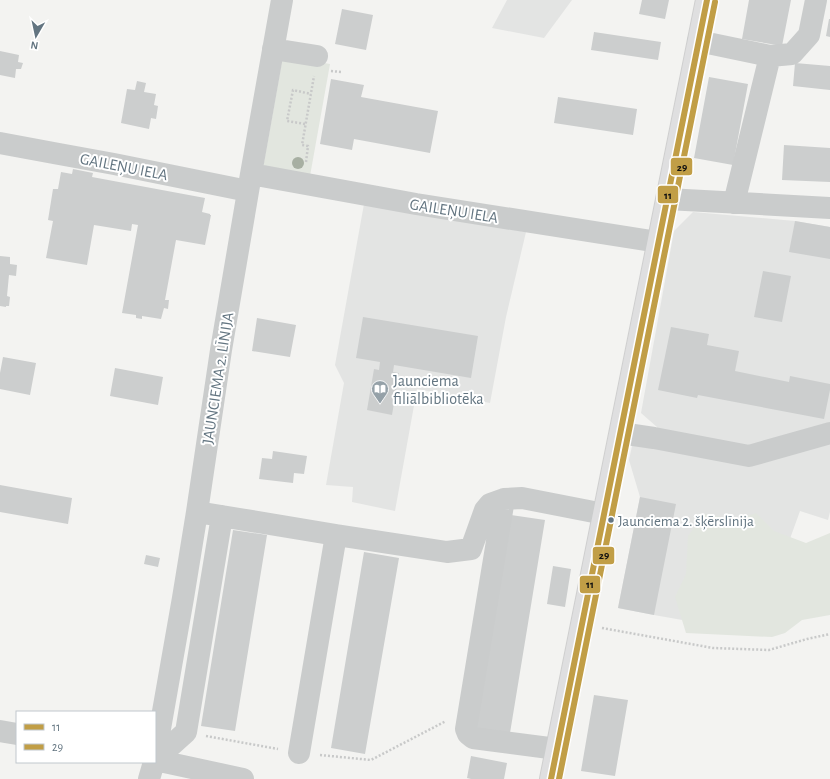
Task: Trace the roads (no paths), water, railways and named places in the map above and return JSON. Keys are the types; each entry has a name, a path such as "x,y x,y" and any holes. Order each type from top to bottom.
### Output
{"main road":[{"path":"551,779 706,0"}],"street":[{"name":"JAUNCIEMA 2. LĪNIJA","path":"156,754 197,512 221,350 249,182 282,0"},
{"path":"698,40 770,56 792,54 809,35 816,0"},
{"path":"273,49 317,56"},
{"path":"734,202 770,56"},
{"name":"GAILEŅU IELA","path":"0,143 114,164 416,204 658,242"},
{"path":"667,199 830,208"},
{"path":"620,433 749,456 830,433"},
{"path":"197,512 447,552 471,549 485,510 490,504 504,499 522,498 604,514"},
{"path":"504,499 466,729 472,738 557,749"},
{"path":"156,759 186,732 222,516"},
{"path":"299,753 336,535"},
{"path":"0,731 16,734"},
{"path":"156,760 244,779"},
{"name":"JAUNCIEMA 2. LĪNIJA","path":"149,779 154,763"}],"place":[{"name":"Jaunciema filiālbibliotēka","path":"380,404"},
{"name":"Jaunciema 2. šķērslīnija","path":"611,520"}]}
